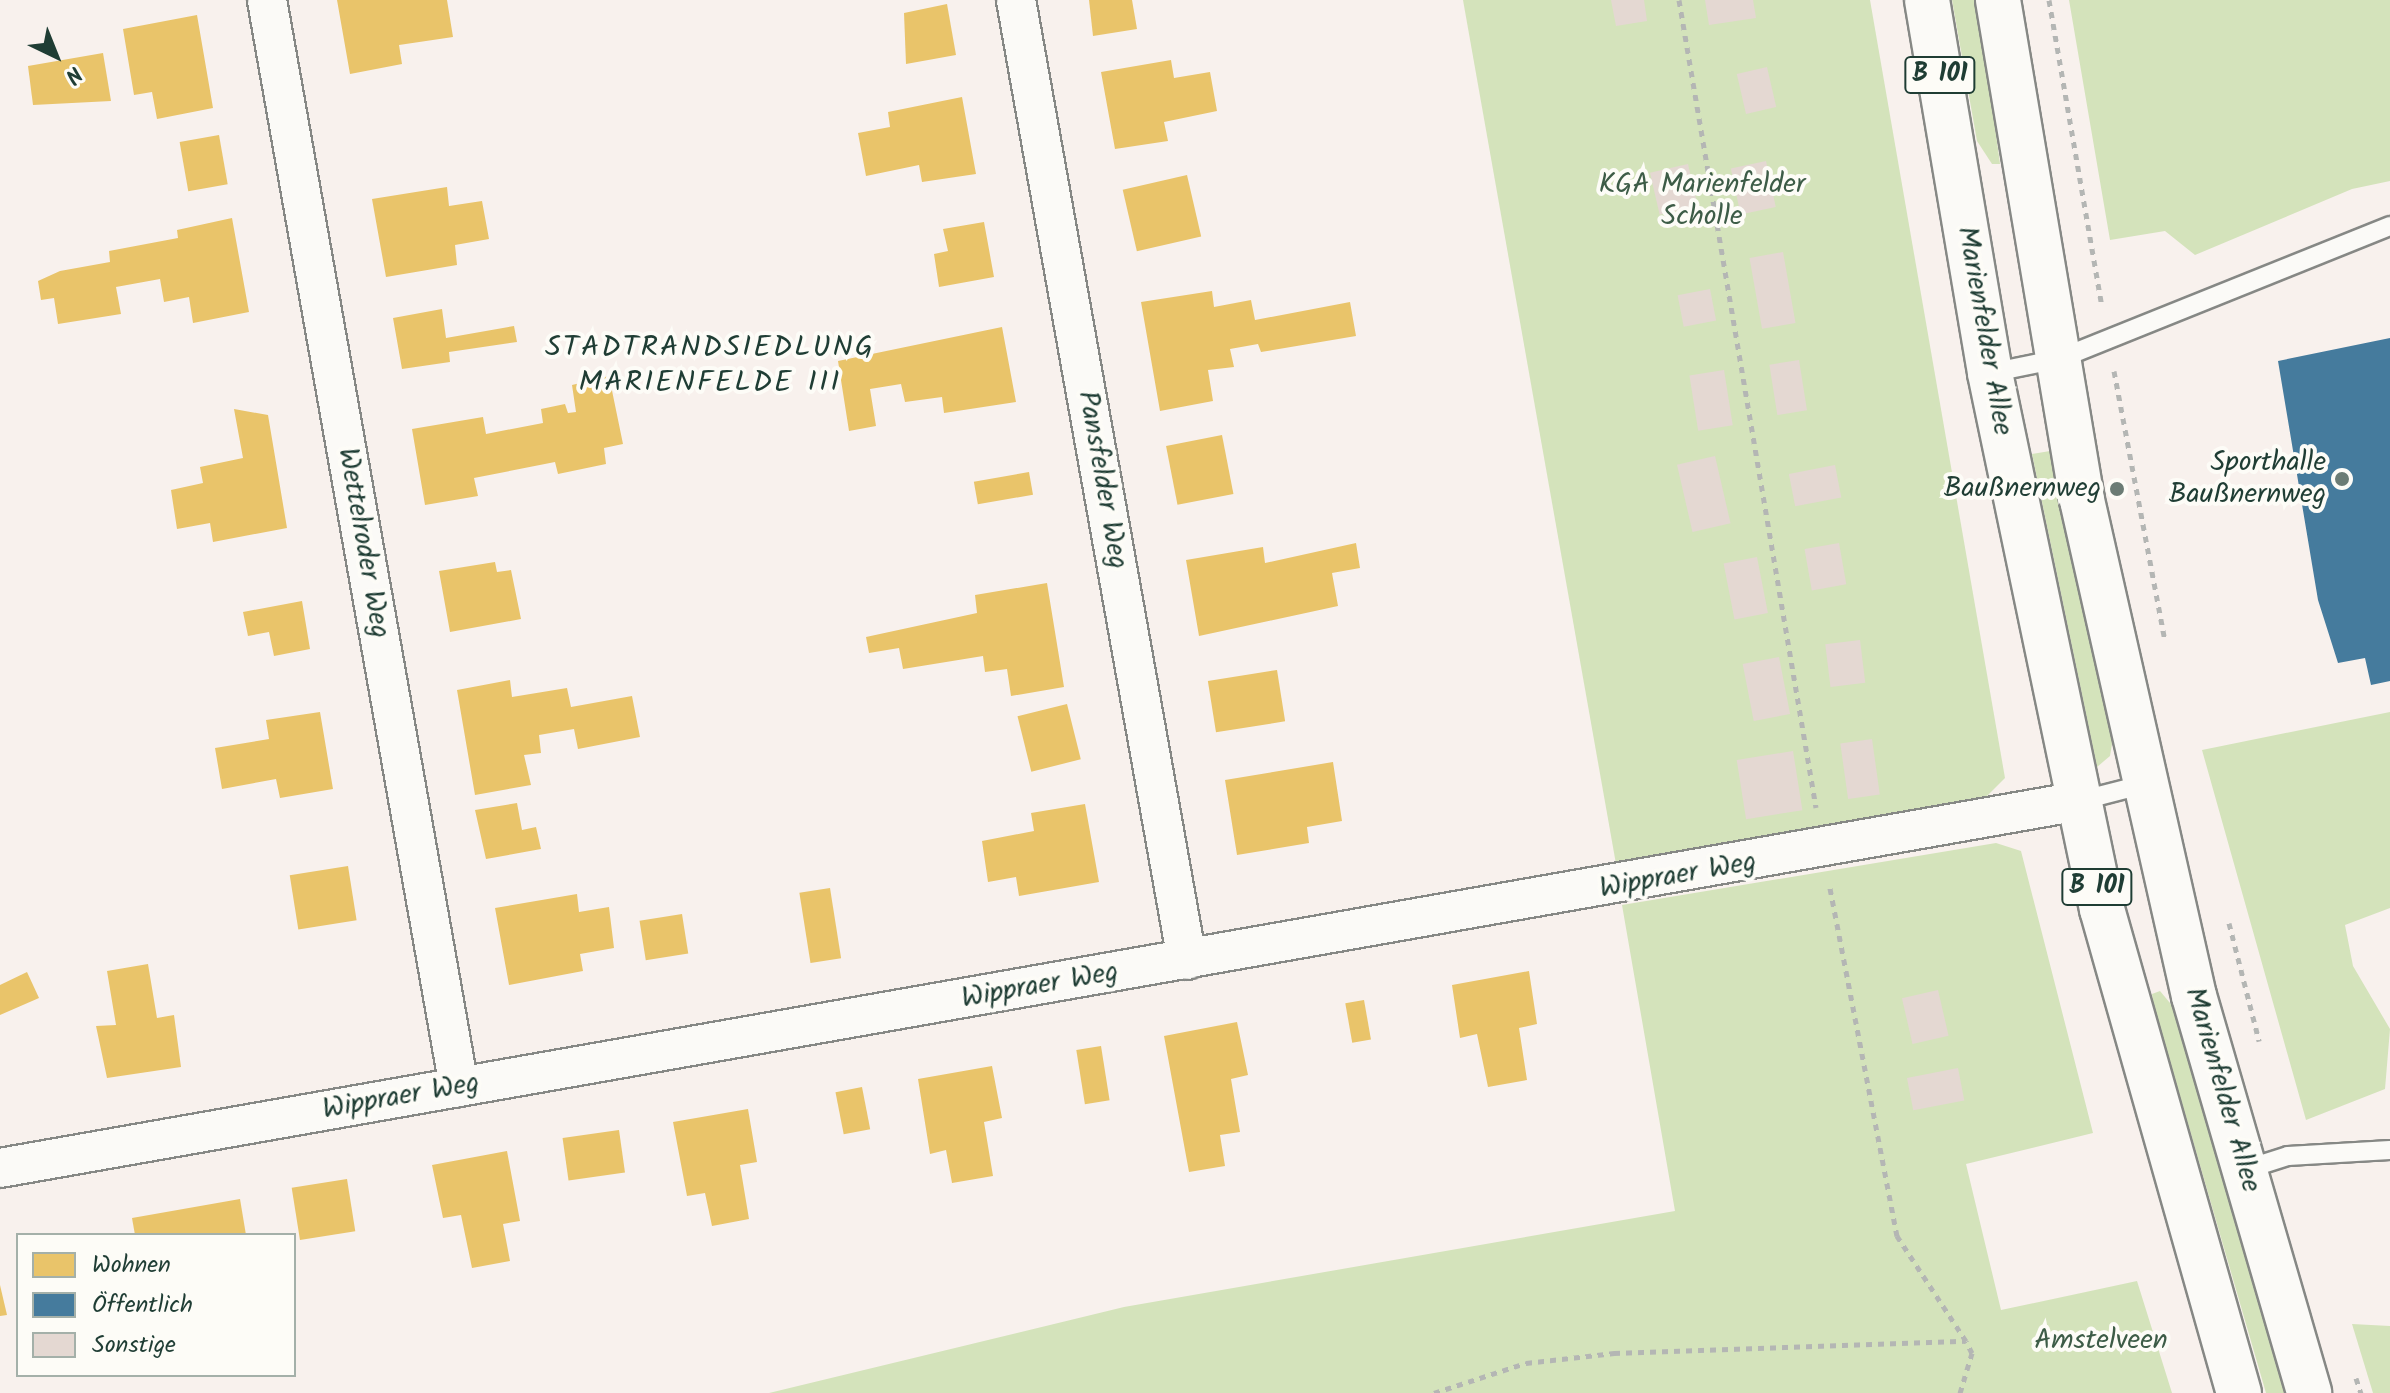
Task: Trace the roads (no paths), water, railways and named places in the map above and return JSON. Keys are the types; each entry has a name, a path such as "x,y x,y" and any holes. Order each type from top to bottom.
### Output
{"main road":[{"name":"Marienfelder Allee","path":"1927,0 1990,373 2079,801 2154,1108 2239,1393"},
{"name":"Marienfelder Allee","path":"1998,0 2082,500 2145,784 2244,1170 2309,1393"}],"street":[{"name":"Wettelroder Weg","path":"267,0 459,1087"},
{"name":"Pansfelder Weg","path":"1016,0 1187,960"},
{"name":"Wippraer Weg","path":"0,1168 1823,851 2079,801"}],"lane":[{"path":"1990,373 2059,359 2390,226"},
{"path":"2079,801 2145,784"},
{"path":"2244,1170 2288,1156 2390,1150"}],"place":[{"name":"Sporthalle Baußnernweg","path":"2342,479"},
{"name":"Baußnernweg","path":"2117,489"}],"district":[{"name":"STADTRANDSIEDLUNG MARIENFELDE III","path":"710,365"}],"park label":[{"name":"KGA Marienfelder Scholle","path":"1702,201"},
{"name":"Amstelveen","path":"2101,1341"}]}
